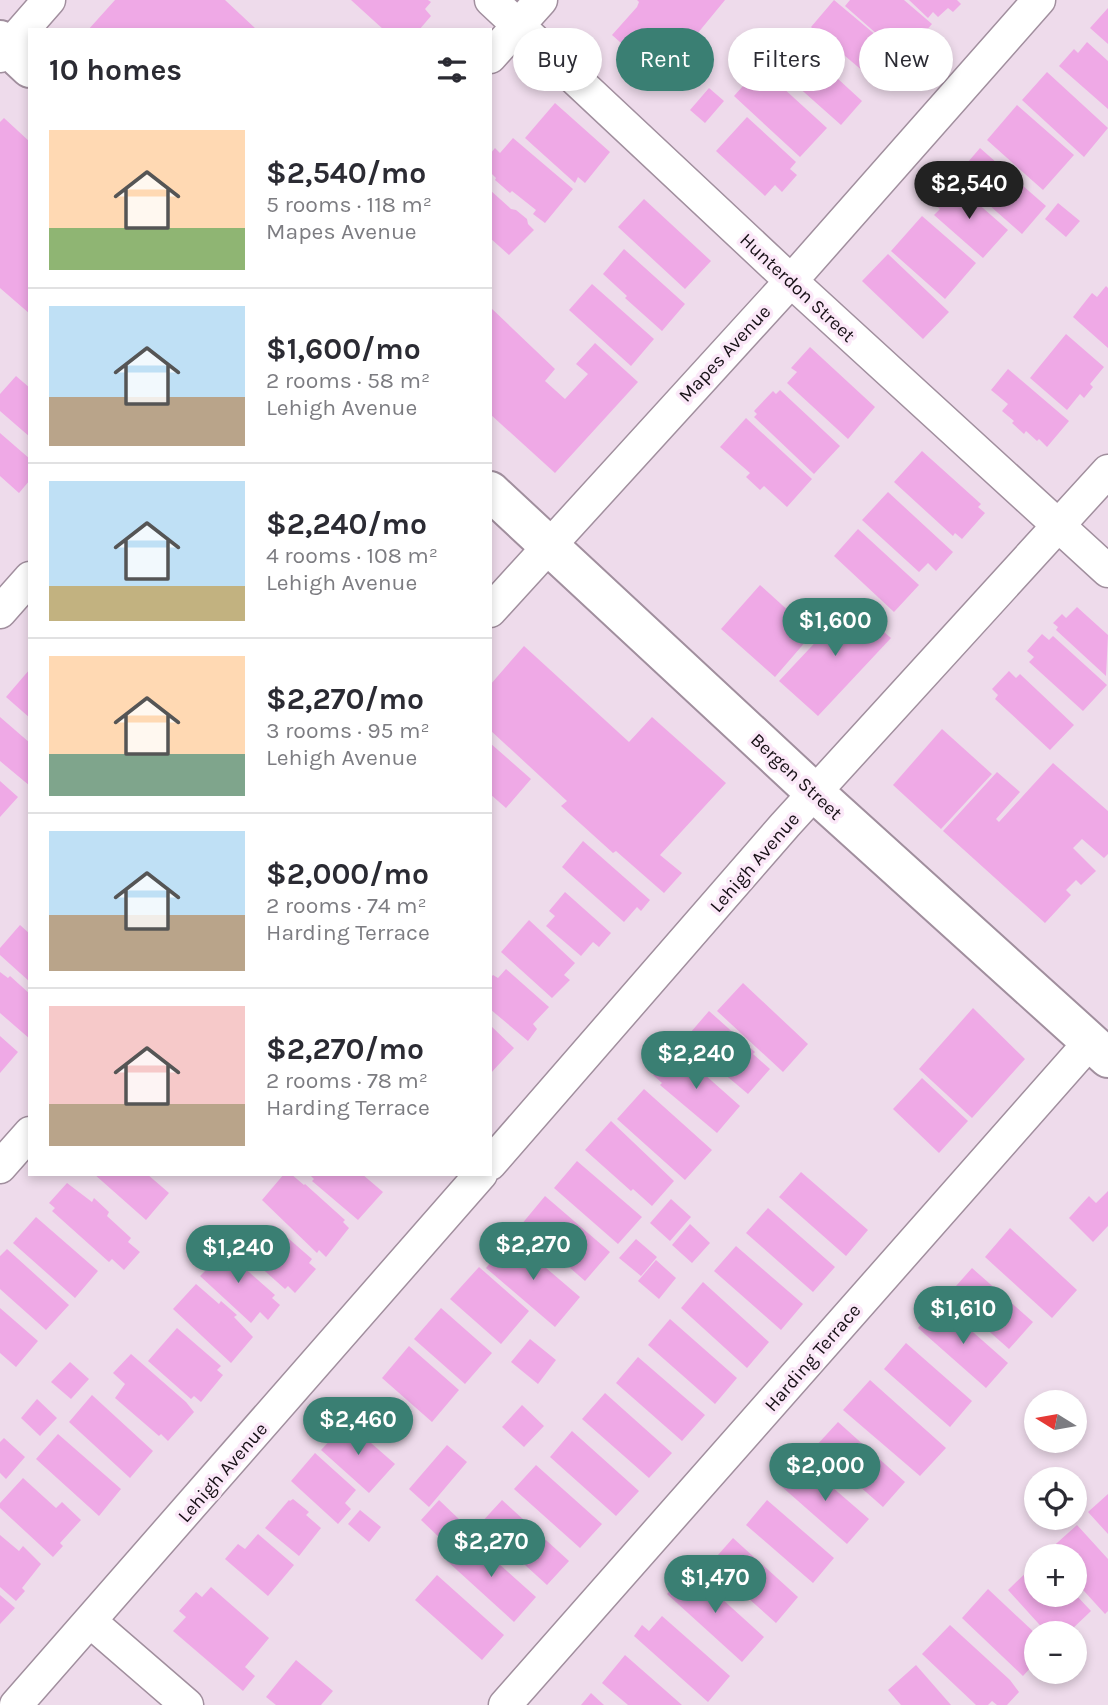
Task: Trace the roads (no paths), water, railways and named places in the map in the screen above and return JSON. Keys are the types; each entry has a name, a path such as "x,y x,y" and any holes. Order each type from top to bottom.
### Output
{"main road":[{"name":"Bergen Street","path":"492,493 815,793 1099,1050"}],"street":[{"path":"9,53 49,0"},
{"name":"Hunterdon Street","path":"491,0 790,281 1108,571"},
{"path":"492,55 541,0"},
{"name":"Mapes Avenue","path":"492,609 790,281 1039,0"},
{"name":"Lehigh Avenue","path":"492,1162 815,793 1108,471"},
{"path":"0,611 28,580"},
{"name":"Harding Terrace","path":"505,1705 1099,1050"},
{"path":"0,1167 28,1135"},
{"name":"Lehigh Avenue","path":"16,1705 479,1176"},
{"path":"91,1622 187,1705"}]}
